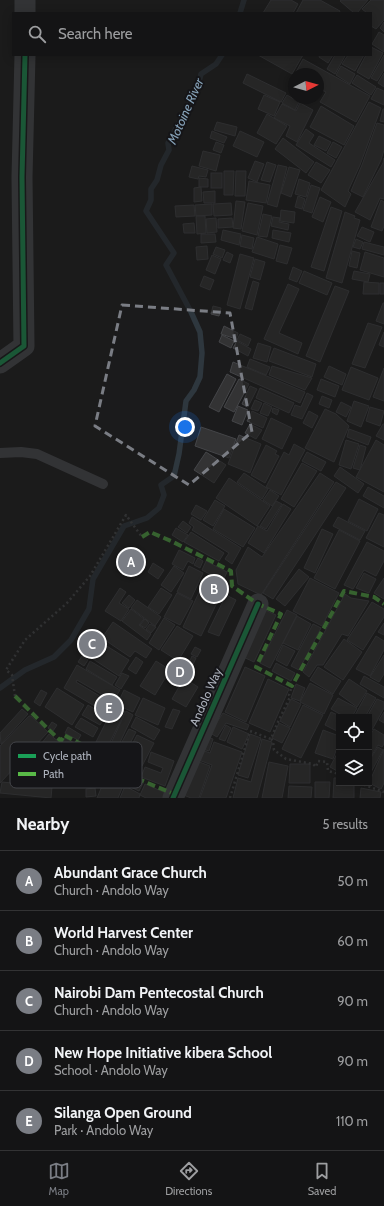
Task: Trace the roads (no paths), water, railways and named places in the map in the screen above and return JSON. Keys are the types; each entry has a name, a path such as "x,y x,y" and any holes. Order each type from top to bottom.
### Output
{"street":[{"path":"25,12 26,0"},
{"path":"0,363 24,346 22,177 25,56"},
{"name":"Andolo Way","path":"173,798 258,604"}],"lane":[{"path":"0,453 21,452 37,454 103,484"}],"waterway":[{"name":"Motoine River","path":"240,12 244,0"},
{"name":"Motoine River","path":"0,688 25,670 54,657 71,640 89,609 93,579 124,526 147,518 159,508 164,495 161,485 174,476 179,454 186,401 194,390 200,377 202,353 200,332 166,265 174,253 146,211 151,200 151,189 157,180 161,165 169,150 168,143 197,89 201,74 216,64 221,56"}],"place":[{"name":"Abundant Grace Church","path":"131,562"},
{"name":"World Harvest Center","path":"214,589"},
{"name":"Nairobi Dam Pentecostal Church","path":"92,644"},
{"name":"New Hope Initiative kibera School","path":"180,672"},
{"name":"Silanga Open Ground","path":"109,708"}]}
